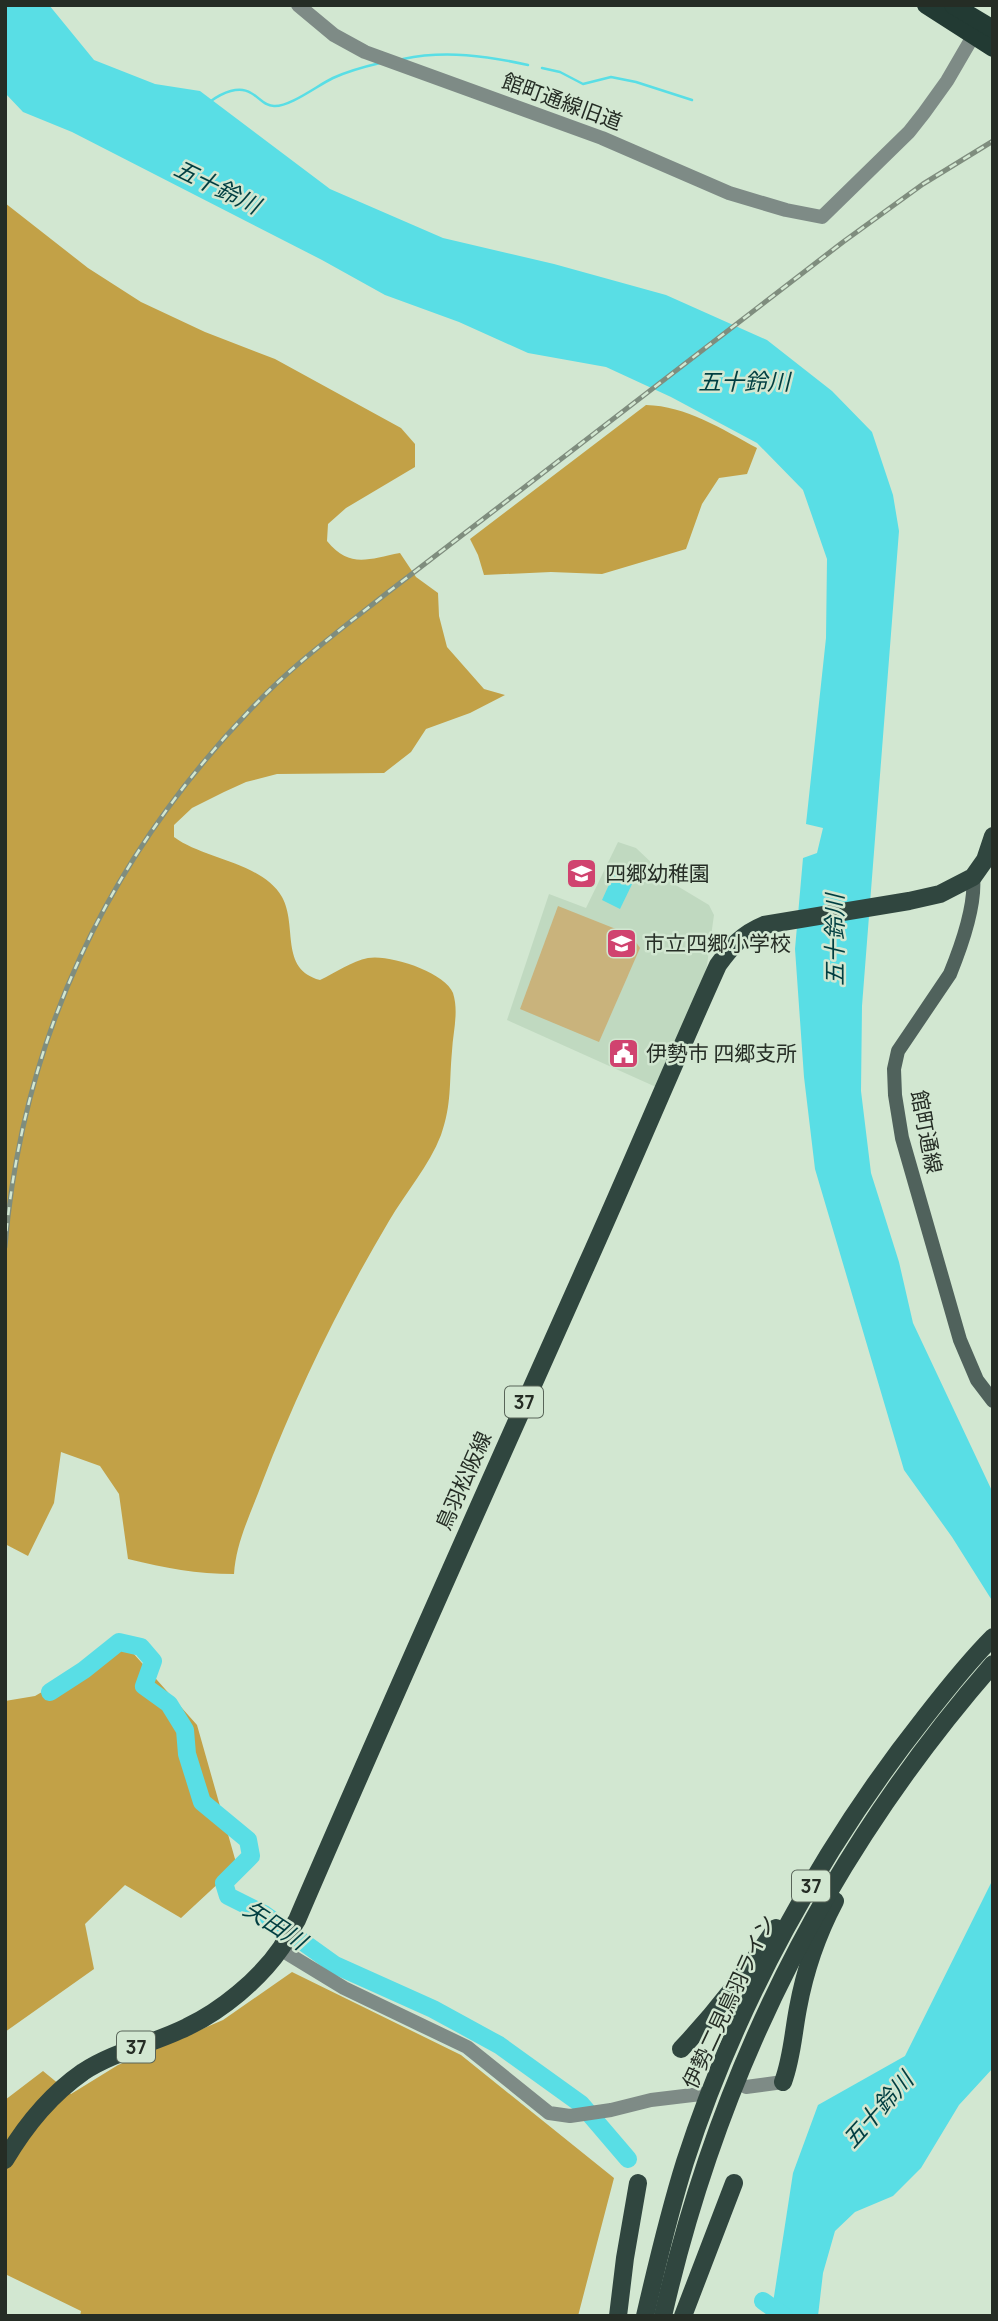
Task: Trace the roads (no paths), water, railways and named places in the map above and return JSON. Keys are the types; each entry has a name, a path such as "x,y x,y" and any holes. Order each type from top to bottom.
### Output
{"highway":[{"path":"926,5 982,30"},
{"path":"953,5 982,30 993,48"}],"main road":[{"path":"973,877 985,860 993,836"},
{"name":"鳥羽松阪線","path":"5,2160 31,2122 58,2091 85,2071 121,2052 187,2027 214,2011 250,1983 280,1949 297,1920 379,1727 718,965 737,940 749,931 788,920 940,894 973,877"},
{"name":"館町通線","path":"973,877 973,899 950,974 898,1051 894,1078 902,1138 960,1340 977,1380 993,1401"},
{"name":"伊勢二見鳥羽ライン","path":"645,2316 659,2254 686,2161 735,2034 793,1916 881,1774 956,1678 991,1639"},
{"name":"伊勢二見鳥羽ライン","path":"663,2316 704,2166 756,2030 810,1922 857,1843 908,1770 993,1664"},
{"path":"783,2082 791,2061 804,1977 814,1947 850,1871 908,1770"},
{"path":"681,2049 713,2016 745,1974 840,1826 881,1774"},
{"path":"618,2316 638,2183"},
{"path":"683,2316 734,2183"}],"street":[{"name":"館町通線旧道","path":"298,5 334,34 365,52 602,138 720,190 786,210 822,217 909,132 982,30"},
{"path":"280,1949 344,1988 467,2047 549,2113 570,2116 651,2100 701,2094"},
{"path":"746,2087 783,2082"}],"water":[{"name":"五十鈴川","path":"5,5 49,5 94,60 155,84 200,91 330,189 443,238 554,264 666,295 767,340 832,391 872,432 893,495 899,531 862,1006 861,1091 871,1173 899,1262 913,1323 993,1493 993,1602 952,1537 904,1470 815,1169 804,1077 795,949 803,858 817,853 823,828 806,824 826,638 827,559 803,490 757,443 671,397 606,367 528,353 459,322 385,295 72,132 23,112 5,93"},
{"path":"617,867 636,876 620,909 602,900"},
{"name":"五十鈴川","path":"993,1879 993,2068 959,2105 921,2168 893,2196 855,2212 835,2231 823,2273 818,2316 771,2316 793,2173 818,2105 905,2056"}],"waterway":[{"path":"403,59 466,55 528,65"},
{"path":"211,101 225,93 241,90 251,93 267,105 281,105 327,81 380,63"},
{"path":"542,68 560,72 583,84 611,77 692,100"},
{"name":"矢田川","path":"50,1692 84,1670 119,1642 141,1647 153,1661 144,1686 169,1704 185,1730 187,1754 202,1802 248,1840 251,1856 224,1883 228,1896 264,1914 335,1965 433,2009 499,2045 581,2104 628,2159"},
{"name":"矢田川","path":"763,2301 784,2316"}],"railway":[{"path":"5,1247 15,1171 30,1097 52,1026 80,957 114,891 154,828 199,768 250,710 282,678 334,635 843,242 923,184 993,141"}],"place":[{"name":"四郷幼稚園","path":"582,874"},
{"name":"市立四郷小学校","path":"621,944"},
{"name":"伊勢市 四郷支所","path":"623,1054"}]}
